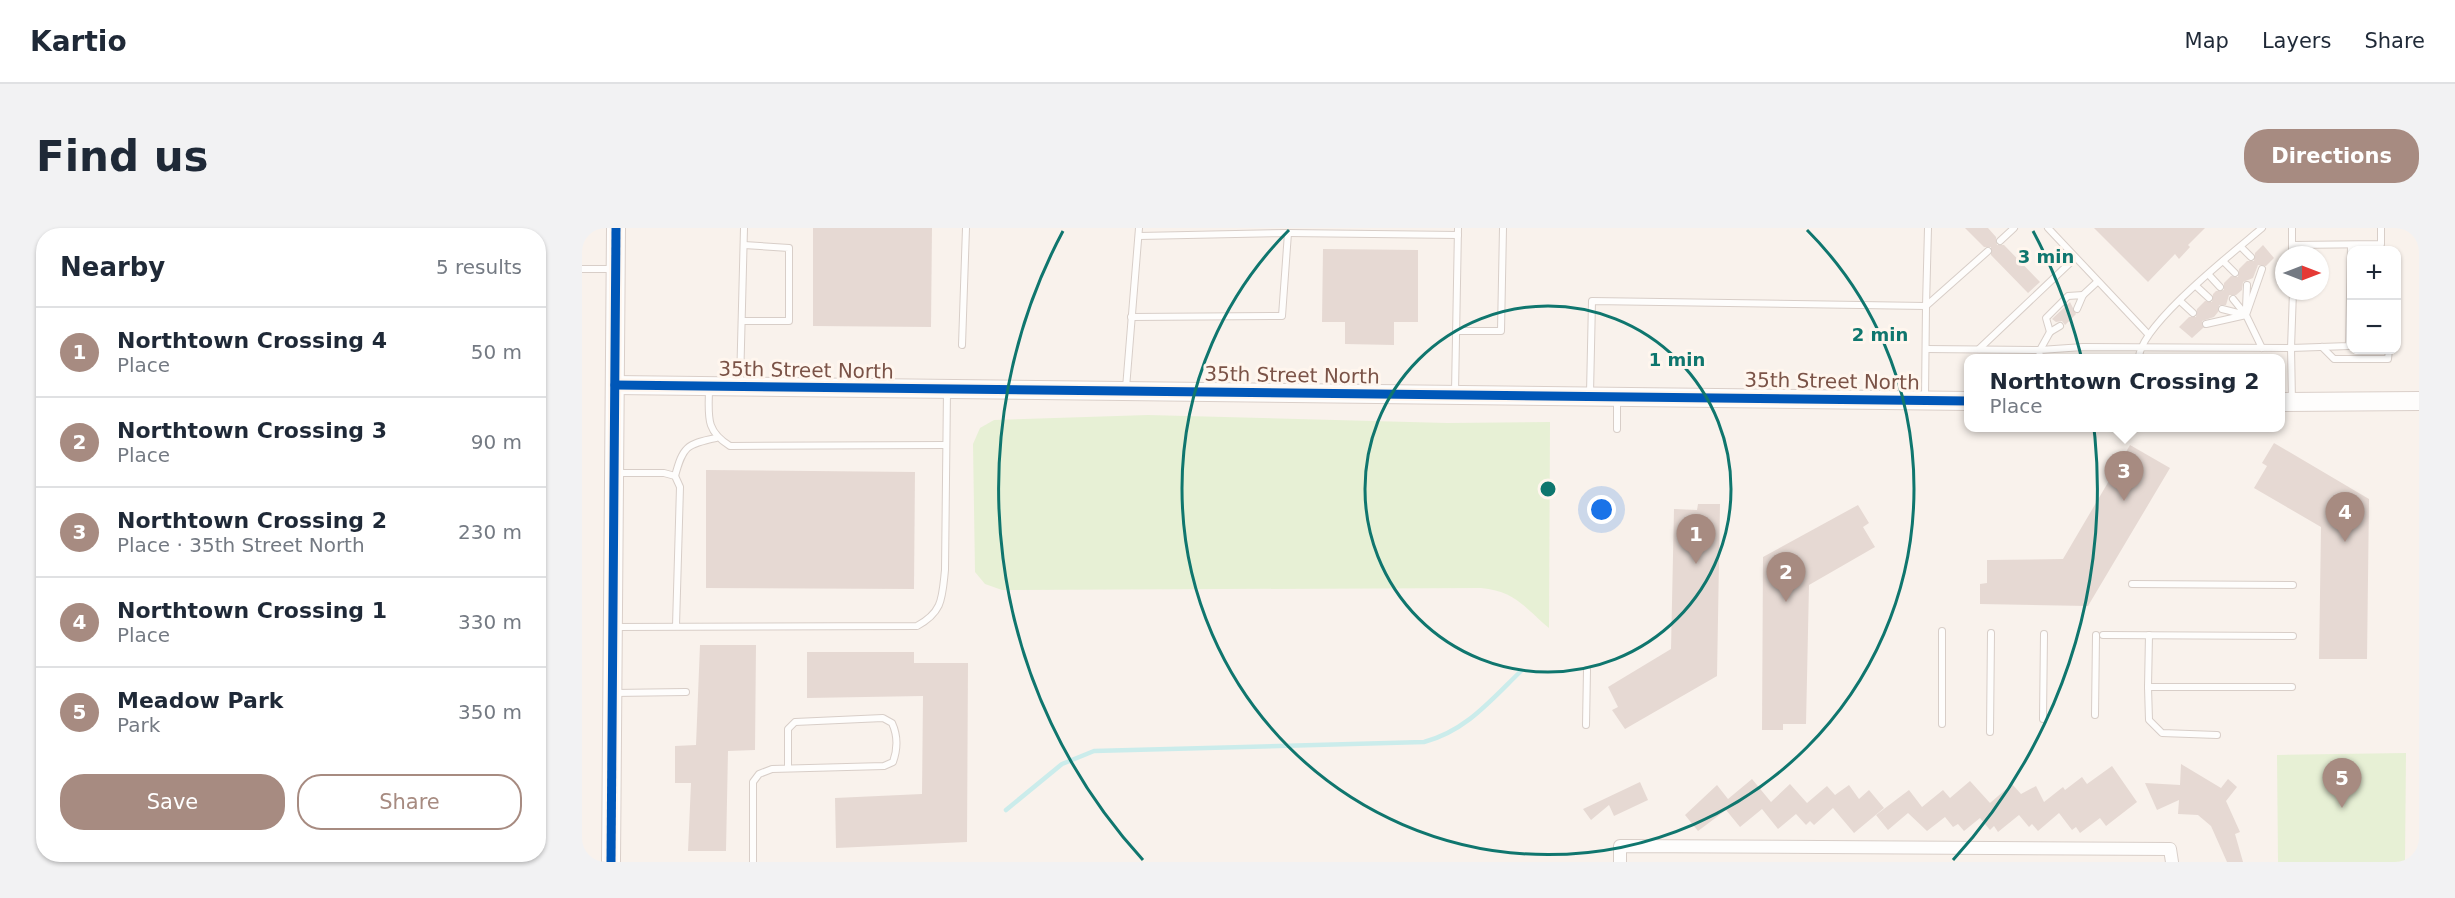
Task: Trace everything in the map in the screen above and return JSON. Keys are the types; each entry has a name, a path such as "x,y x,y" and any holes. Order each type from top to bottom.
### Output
{"street":[{"path":"611,862 616,228"},
{"name":"35th Street North","path":"615,385 1964,400"},
{"path":"2286,402 2419,400"},
{"path":"1620,862 1620,846 2170,849 2171,861"}],"lane":[{"path":"740,388 744,228"},
{"path":"962,345 966,228"},
{"path":"1126,391 1139,228"},
{"path":"1456,331 1501,331 1503,228"},
{"path":"1925,400 1928,228"},
{"path":"2000,241 2013,228"},
{"path":"2049,228 2074,259 2148,334"},
{"path":"2139,354 2148,334 2180,301 2262,228"},
{"path":"2292,228 2292,245 2366,246"},
{"path":"2381,228 2382,246"},
{"path":"1138,236 1458,232 1455,395"},
{"path":"1131,317 1282,316 1288,233"},
{"path":"742,321 789,321 789,248 744,245"},
{"path":"1926,349 2139,350 2349,346 2351,245"},
{"path":"2241,247 2251,257"},
{"path":"1590,397 1592,301 1926,306 1988,252"},
{"path":"1979,350 2074,259"},
{"path":"2223,261 2235,273"},
{"path":"582,269 616,269"},
{"path":"2246,315 2262,269"},
{"path":"2209,275 2220,287"},
{"path":"2077,309 2083,295 2097,282"},
{"path":"2246,315 2247,285"},
{"path":"2196,286 2209,298"},
{"path":"2050,332 2046,318 2068,296 2083,295"},
{"path":"2232,298 2246,315 2262,348"},
{"path":"2286,402 2293,300"},
{"path":"2180,301 2193,313"},
{"path":"2222,309 2246,315"},
{"path":"2206,324 2246,315"},
{"path":"2040,354 2050,332 2060,326"},
{"path":"2322,347 2334,359 2388,359 2389,354"},
{"path":"709,387 709,421 716,438 730,446 946,444"},
{"path":"614,627 917,626 934,617 942,597 945,570 947,389"},
{"path":"1617,397 1617,429"},
{"path":"676,626 680,487 675,476 685,448 696,442 716,438"},
{"path":"614,473 664,473 675,476"},
{"path":"2132,584 2293,585"},
{"path":"1942,631 1942,724"},
{"path":"1990,732 1991,633"},
{"path":"2043,719 2044,634"},
{"path":"2095,715 2100,635 2293,636"},
{"path":"2149,635 2149,720 2162,733 2217,735"},
{"path":"1586,725 1587,670"},
{"path":"2148,687 2292,687"},
{"path":"614,693 686,692"},
{"path":"753,862 753,782 759,774 788,768 884,766 893,762 897,750 896,732 892,723 883,718 795,722 788,729 788,768"}],"green space":[{"path":"1148,415 1447,423 1550,422 1549,628 1511,596 1481,588 1002,590 985,584 975,572 973,444 980,428 994,420"},
{"path":"2406,753 2405,862 2278,862 2277,755"}],"building":[{"path":"813,228 932,228 931,327 813,326"},
{"path":"1965,228 1988,228 1996,237 1997,245 2004,245 2040,282 2028,293 1991,255 1991,247 1984,247"},
{"path":"2094,228 2205,228 2188,245 2190,247 2179,259 2175,254 2148,282"},
{"path":"2263,245 2274,258 2266,266 2258,265 2253,278 2243,282 2242,290 2236,295 2229,295 2226,305 2219,305 2214,317 2202,321 2203,328 2192,338 2179,327 2189,317 2196,317 2197,309 2205,301 2212,302 2213,294 2224,290 2224,283 2231,276 2238,277 2239,269 2247,261 2254,261 2255,253"},
{"path":"1323,249 1418,250 1418,322 1394,322 1394,345 1345,344 1345,322 1322,322"},
{"path":"2070,302 2076,314 2065,325 2062,321 2056,322 2052,319"},
{"path":"2274,443 2369,499 2367,659 2319,659 2321,527 2254,488 2267,466 2262,463"},
{"path":"2130,445 2170,468 2088,606 1980,604 1980,584 1987,583 1987,560 2063,559"},
{"path":"706,470 915,472 914,589 706,588"},
{"path":"1698,504 1720,504 1717,676 1625,729 1612,710 1618,707 1608,687 1671,649 1674,509 1697,510"},
{"path":"1858,505 1869,523 1863,527 1875,547 1809,585 1806,724 1783,724 1783,730 1762,730 1763,557"},
{"path":"700,645 756,645 755,750 728,751 726,851 688,851 691,783 675,783 675,746 696,745"},
{"path":"807,652 914,652 914,663 968,663 967,842 836,848 835,798 922,794 923,696 807,698"},
{"path":"2181,764 2221,788 2228,779 2237,787 2226,801 2240,832 2235,834 2243,862 2227,862 2211,826 2198,815 2178,814 2179,800 2157,810 2145,783 2180,785"},
{"path":"2112,766 2137,802 2106,826 2100,818 2080,833 2076,827 2072,830 2059,813 2038,831 2032,824 2029,827 2019,815 1998,832 1994,826 1990,830 1980,818 1964,831 1958,824 1953,827 1945,817 1927,831 1908,813 1888,830 1876,815 1909,790 1922,807 1943,790 1950,798 1970,781 1990,803 2012,784 2021,794 2036,786 2044,802 2063,787 2065,790 2082,777 2087,784"},
{"path":"1752,779 1771,802 1790,784 1807,803 1827,786 1835,795 1849,785 1859,799 1869,790 1884,808 1854,833 1833,808 1814,825 1810,821 1806,825 1796,814 1778,829 1762,809 1740,827 1726,810 1698,831 1685,815 1717,785 1728,799"},
{"path":"1640,782 1648,800 1614,816 1609,805 1591,820 1583,809"}],"waterway":[{"path":"1006,810 1062,764 1094,751 1424,742 1439,737 1465,722 1521,671"}],"cycle path":[{"path":"611,862 616,228"},
{"path":"615,385 1964,401"}],"place":[{"name":"Northtown Crossing 2","path":"2124,501"},
{"name":"Northtown Crossing 1","path":"2345,542"},
{"name":"Northtown Crossing 4","path":"1696,564"},
{"name":"Northtown Crossing 3","path":"1786,602"},
{"name":"Meadow Park","path":"2342,808"}]}
